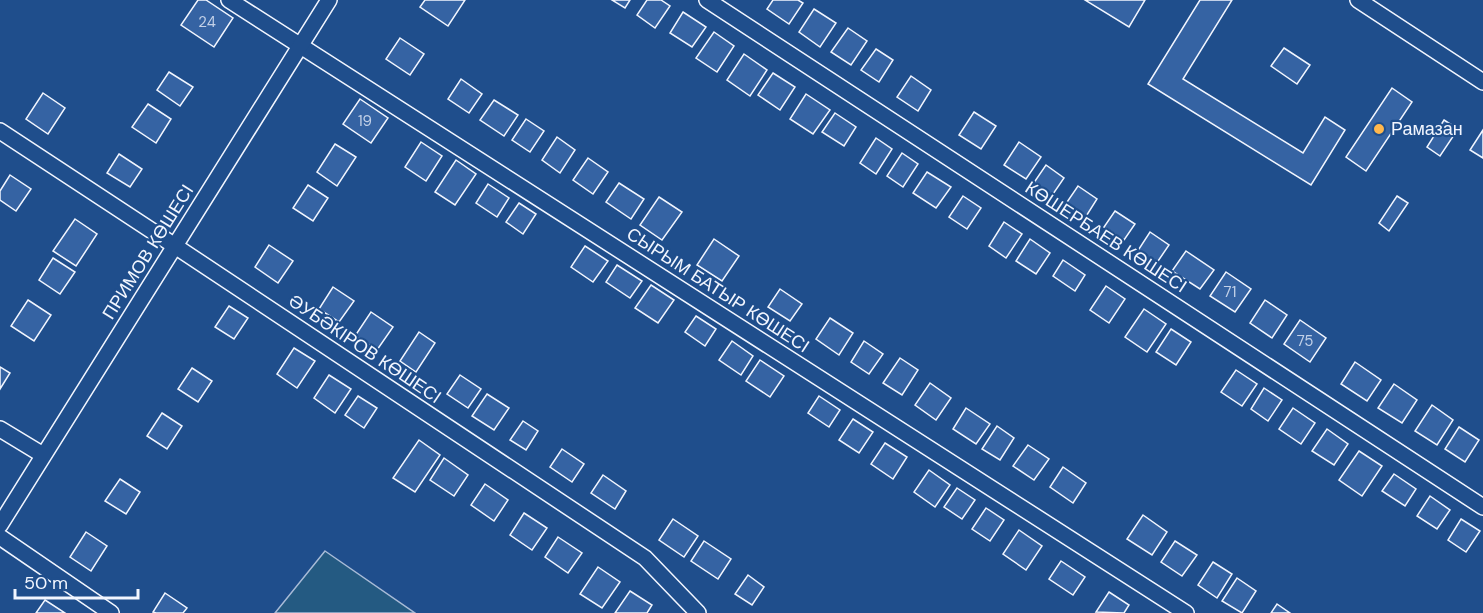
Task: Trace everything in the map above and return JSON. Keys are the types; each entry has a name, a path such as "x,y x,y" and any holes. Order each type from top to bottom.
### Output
{"street":[{"name":"СЫРЫМ БАТЫР КӨШЕСІ","path":"229,0 1186,613"},
{"name":"ПРИМОВ КӨШЕСІ","path":"0,525 329,0"},
{"name":"КӨШЕРБАЕВ КӨШЕСІ","path":"707,0 1483,507"},
{"path":"1358,0 1483,81"},
{"name":"ӘУБӘКІРОВ КӨШЕСІ","path":"0,131 645,558 698,613"},
{"path":"0,429 44,455"},
{"path":"0,537 111,613"}],"shaded area":[{"path":"325,551 415,613 275,613"}],"building":[{"path":"198,0 206,0 233,18 214,47 181,25"},
{"path":"425,0 465,0 448,26 420,7"},
{"path":"612,0 630,0 625,8"},
{"path":"647,0 661,0 670,6 655,28 637,15"},
{"path":"773,0 798,0 803,3 789,24 767,9"},
{"path":"1085,0 1145,0 1129,27"},
{"path":"1200,0 1232,0 1183,79 1303,153 1325,117 1345,130 1311,185 1148,84"},
{"path":"814,9 836,23 820,47 799,32"},
{"path":"683,12 706,27 692,47 670,33"},
{"path":"848,28 867,41 851,65 831,52"},
{"path":"714,32 734,46 717,72 696,58"},
{"path":"400,38 424,54 410,75 386,59"},
{"path":"1284,48 1310,65 1297,84 1271,66"},
{"path":"876,49 893,60 879,82 861,70"},
{"path":"744,54 767,70 750,96 727,80"},
{"path":"169,72 193,87 180,106 157,90"},
{"path":"773,73 795,87 780,110 758,95"},
{"path":"911,76 931,90 918,111 897,97"},
{"path":"461,79 482,94 469,113 448,99"},
{"name":"Рамазан","path":"1392,88 1412,102 1366,171 1346,157"},
{"path":"43,93 65,108 48,134 26,119"},
{"path":"806,94 830,110 813,134 790,119"},
{"path":"360,99 388,118 371,143 343,124"},
{"path":"494,100 518,115 504,136 480,120"},
{"path":"148,104 171,119 156,143 132,127"},
{"path":"974,112 996,126 981,149 959,135"},
{"path":"835,113 856,127 844,146 822,132"},
{"path":"526,119 544,131 530,152 512,140"},
{"path":"1444,120 1458,129 1440,156 1427,147"},
{"path":"1483,130 1483,158 1470,150"},
{"path":"557,137 575,150 560,173 542,160"},
{"path":"876,138 892,149 876,174 860,163"},
{"path":"421,142 442,156 426,181 405,167"},
{"path":"1019,142 1041,157 1026,179 1004,165"},
{"path":"335,144 356,157 337,186 317,172"},
{"path":"902,153 918,164 903,187 887,176"},
{"path":"119,154 142,169 130,187 107,173"},
{"path":"588,158 608,172 593,194 573,180"},
{"path":"456,160 476,174 455,205 435,192"},
{"path":"1046,165 1064,178 1051,197 1033,184"},
{"path":"927,172 951,187 936,208 913,193"},
{"path":"10,175 31,189 16,211 0,200 0,191"},
{"path":"619,183 644,199 631,219 606,202"},
{"path":"488,184 509,198 497,217 476,203"},
{"path":"308,185 328,198 313,221 293,208"},
{"path":"1078,186 1097,199 1085,218 1065,205"},
{"path":"963,196 981,208 967,229 949,217"},
{"path":"1397,196 1408,203 1389,231 1379,223"},
{"path":"659,197 682,212 662,240 640,225"},
{"path":"519,203 536,214 523,234 506,222"},
{"path":"1115,211 1135,224 1124,240 1104,227"},
{"path":"75,219 97,234 76,266 53,251"},
{"path":"1004,222 1022,234 1006,258 989,246"},
{"path":"1150,232 1169,245 1156,264 1137,252"},
{"path":"714,239 739,256 722,281 697,265"},
{"path":"1030,239 1050,253 1036,274 1016,261"},
{"path":"269,245 293,261 278,283 255,267"},
{"path":"585,246 608,261 593,282 571,267"},
{"path":"1186,251 1214,270 1200,289 1172,271"},
{"path":"53,258 75,272 60,294 39,280"},
{"path":"1063,260 1085,275 1075,291 1053,276"},
{"path":"617,265 642,281 630,298 606,282"},
{"path":"1226,272 1251,289 1235,312 1210,296"},
{"path":"651,285 674,300 658,323 635,308"},
{"path":"1106,286 1125,299 1109,323 1090,310"},
{"path":"333,287 354,301 339,322 319,309"},
{"path":"780,289 802,304 790,321 768,307"},
{"path":"28,300 51,315 34,341 11,326"},
{"path":"1265,300 1287,315 1272,338 1250,323"},
{"path":"229,306 248,318 234,339 215,327"},
{"path":"1144,309 1166,324 1147,352 1125,337"},
{"path":"371,312 393,327 377,350 355,336"},
{"path":"696,316 716,329 705,346 685,332"},
{"path":"830,318 853,333 839,355 816,339"},
{"path":"1300,320 1326,338 1310,362 1284,344"},
{"path":"1171,329 1191,342 1176,365 1156,352"},
{"path":"419,332 435,343 416,372 400,361"},
{"path":"732,341 753,356 741,375 719,360"},
{"path":"864,341 883,354 869,374 851,362"},
{"path":"294,348 315,361 297,388 277,374"},
{"path":"900,358 918,370 902,395 883,383"},
{"path":"760,360 784,376 770,397 746,381"},
{"path":"1355,362 1381,380 1367,401 1341,384"},
{"path":"0,367 10,373 0,389"},
{"path":"192,368 212,381 198,402 178,389"},
{"path":"1236,370 1257,384 1242,406 1221,392"},
{"path":"329,375 351,389 335,413 314,398"},
{"path":"460,375 481,389 468,408 447,394"},
{"path":"930,383 951,398 936,420 915,405"},
{"path":"1394,384 1417,400 1402,423 1378,408"},
{"path":"1264,388 1282,400 1268,421 1251,409"},
{"path":"487,394 509,408 494,430 472,416"},
{"path":"358,396 377,408 364,428 345,415"},
{"path":"819,396 840,410 829,427 808,413"},
{"path":"1432,405 1453,420 1437,445 1415,431"},
{"path":"966,408 990,424 976,444 953,429"},
{"path":"1293,408 1315,423 1301,444 1279,429"},
{"path":"162,413 182,426 167,449 147,436"},
{"path":"853,419 873,432 859,453 839,440"},
{"path":"523,421 538,431 526,450 510,440"},
{"path":"997,426 1014,438 1000,460 982,449"},
{"path":"1459,427 1479,440 1465,462 1445,449"},
{"path":"1327,429 1348,444 1334,465 1312,451"},
{"path":"419,440 440,455 415,492 393,478"},
{"path":"885,443 907,457 893,479 871,464"},
{"path":"1028,445 1049,459 1034,480 1013,466"},
{"path":"562,449 584,464 572,482 550,467"},
{"path":"1359,451 1382,466 1362,496 1339,480"},
{"path":"444,458 468,475 454,496 430,480"},
{"path":"1063,467 1086,483 1073,503 1050,487"},
{"path":"929,470 950,485 935,507 914,492"},
{"path":"1394,474 1416,489 1405,506 1382,491"},
{"path":"603,475 626,491 615,509 591,493"},
{"path":"120,479 140,492 126,514 105,501"},
{"path":"485,484 508,500 494,521 471,505"},
{"path":"957,488 975,500 962,519 944,507"},
{"path":"1430,496 1450,510 1437,529 1417,516"},
{"path":"986,508 1004,520 990,541 972,529"},
{"path":"524,513 547,528 532,550 510,535"},
{"path":"1143,515 1167,532 1152,555 1127,539"},
{"path":"673,519 698,536 684,557 659,540"},
{"path":"1461,519 1480,531 1466,552 1448,540"},
{"path":"1019,530 1042,546 1026,570 1003,554"},
{"path":"86,532 107,546 91,571 70,557"},
{"path":"558,537 582,553 568,573 545,557"},
{"path":"704,541 731,559 718,579 691,561"},
{"path":"1175,541 1197,555 1182,576 1161,562"},
{"path":"1061,561 1085,577 1073,595 1049,579"},
{"path":"1213,562 1232,574 1217,598 1198,585"},
{"path":"598,567 620,582 602,608 580,594"},
{"path":"748,575 764,587 752,605 735,594"},
{"path":"1237,578 1256,591 1242,613 1222,601"},
{"path":"630,591 652,605 647,613 615,613"},
{"path":"1109,592 1129,605 1124,613 1096,612"},
{"path":"165,593 187,608 183,613 153,612"},
{"path":"45,600 65,613 36,613"},
{"path":"1277,604 1290,613 1271,613"}],"place":[{"name":"Рамазан","path":"1379,129"}]}
